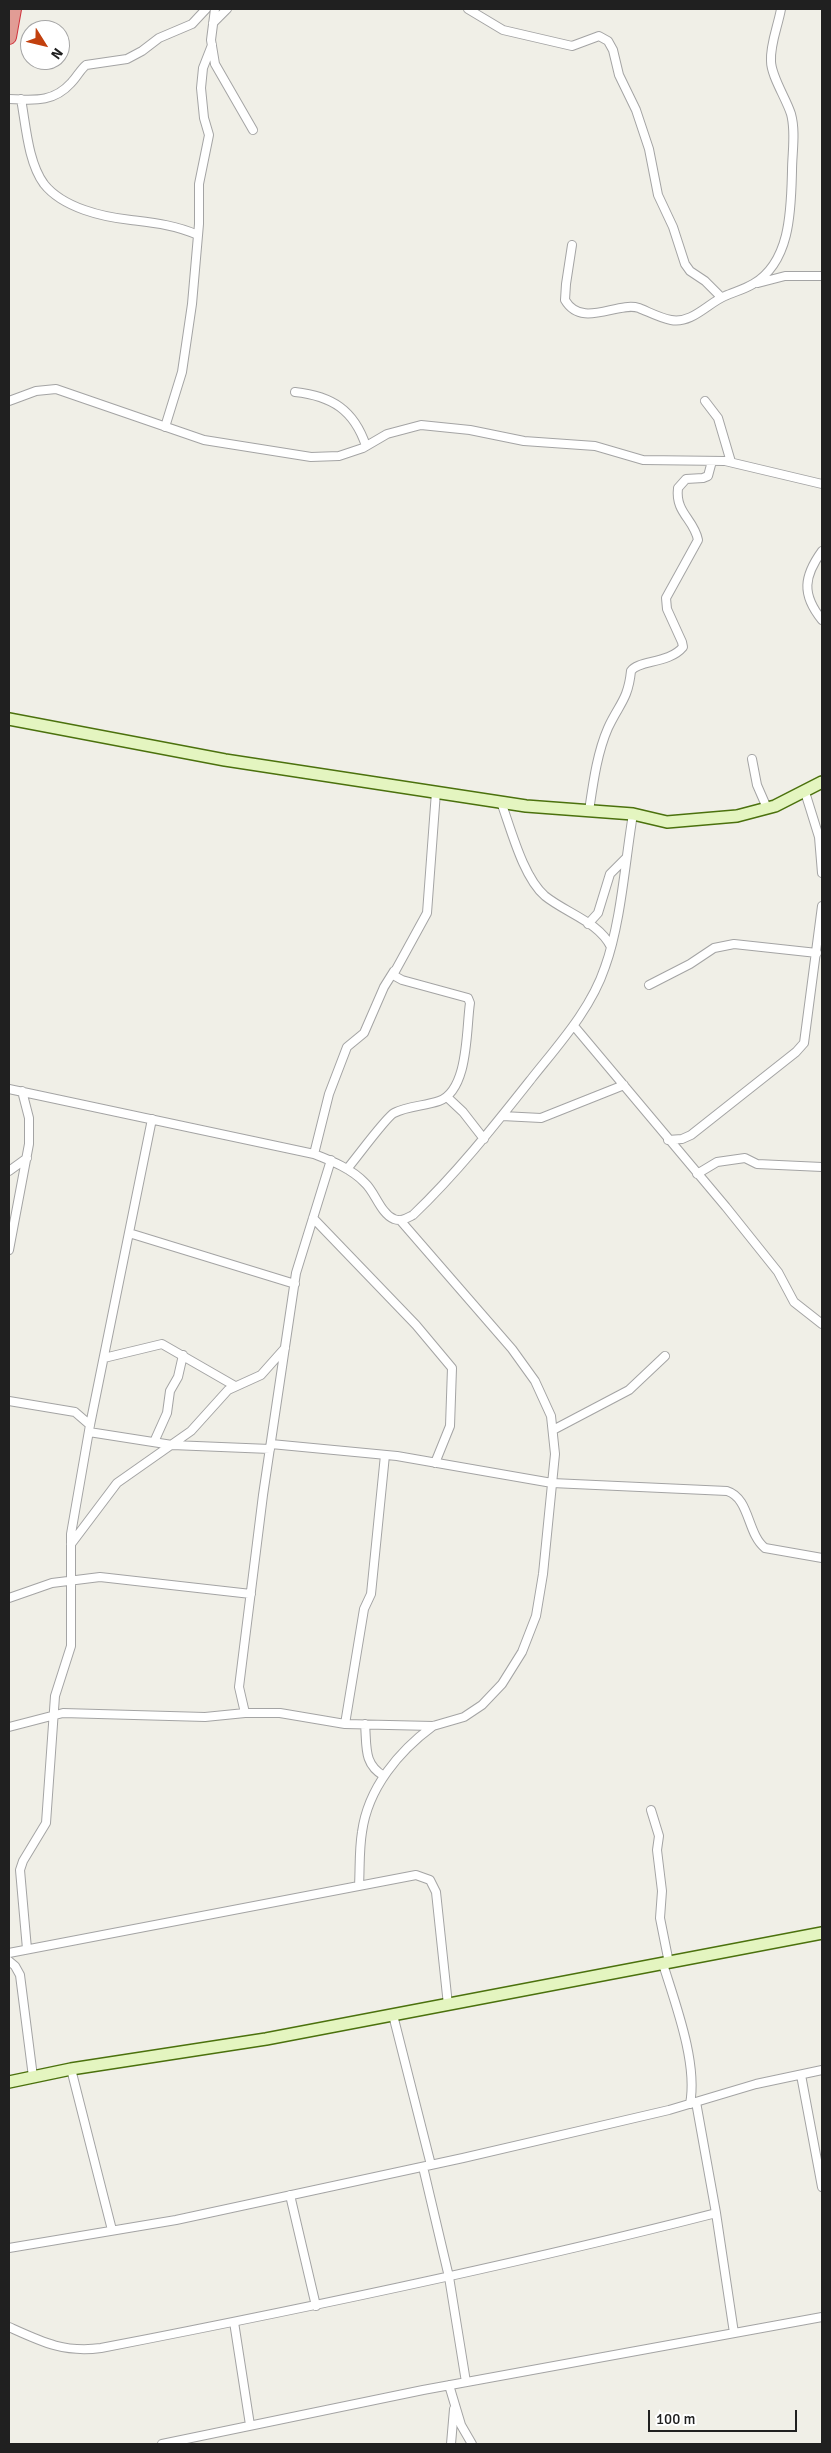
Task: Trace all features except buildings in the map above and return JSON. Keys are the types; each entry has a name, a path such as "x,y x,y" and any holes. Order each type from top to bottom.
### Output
{"highway":[{"path":"9,38 14,9"}],"street":[{"path":"9,99 35,101 54,96 70,85 86,65 126,59 142,51 159,38 192,24 206,9"},
{"path":"215,9 212,45 215,64 253,130"},
{"path":"213,23 227,9"},
{"path":"468,9 503,30 519,35 572,46 599,36 608,41 613,50 619,75 636,110 649,149 658,195 673,227 685,264 690,271 705,281 721,297"},
{"path":"754,284 774,263 785,240 789,225 792,150 791,116 771,61 780,9"},
{"path":"165,427 184,363 192,304 198,234 199,184 209,135 204,118 203,68 212,45"},
{"path":"21,99 34,161 44,184 57,194 72,205 108,217 178,226 198,234"},
{"path":"572,245 564,295 568,304 576,310 595,313 636,307 674,321 695,315 721,297 754,284 785,276 822,276"},
{"path":"9,401 36,392 56,389 204,440 311,457 339,456 366,446 387,434 421,425 470,430 524,441 595,446 644,460 731,462 822,484"},
{"path":"295,392 323,396 340,406 355,423 366,446"},
{"path":"705,401 711,406 721,425 731,462"},
{"path":"589,811 601,749 608,729 630,689 631,671 637,666 666,659 679,652 682,647 667,609 666,598 698,540 697,534 678,503 678,488 686,478 703,478 708,476 712,461"},
{"path":"822,551 810,567 807,583 813,605 822,620"},
{"path":"9,719 225,760 501,802 633,814 667,822 737,816 767,808 805,792 822,782"},
{"path":"752,759 757,785 767,808"},
{"path":"314,1154 329,1094 347,1047 364,1033 384,987 426,913 429,899 436,792"},
{"path":"805,792 818,837 822,872"},
{"path":"501,802 520,857 542,893 604,934 611,947"},
{"path":"400,1220 413,1215 446,1183 484,1139 574,1026 605,969 611,947 633,814"},
{"path":"588,924 598,913 610,874 626,858"},
{"path":"668,1140 682,1140 691,1135 802,1046 805,1039 822,906"},
{"path":"650,985 690,964 714,948 734,944 817,953"},
{"path":"347,1169 393,1113 440,1101 447,1097 455,1087 466,1051 469,1000 465,996 402,980 393,975 394,970"},
{"path":"574,1026 778,1272 794,1302 822,1324"},
{"path":"502,1116 541,1118 624,1086"},
{"path":"9,1089 314,1154 331,1160 347,1169 365,1183 390,1216 400,1220 512,1349 530,1373 545,1400 553,1430 555,1454 538,1608 522,1652 502,1684 482,1705 464,1717 433,1726 345,1724 287,1714 245,1713 205,1717 55,1714 9,1727"},
{"path":"9,1250 27,1158 29,1125 22,1091"},
{"path":"447,1097 464,1112 484,1139"},
{"path":"33,2077 18,1969 23,1950 20,1870 23,1861 45,1825 55,1696 71,1646 70,1544 90,1429 152,1119"},
{"path":"9,1171 27,1158"},
{"path":"697,1174 717,1162 746,1158 757,1164 822,1167"},
{"path":"245,1713 239,1687 270,1446 285,1348 295,1284 331,1160"},
{"path":"313,1218 410,1319 452,1368 450,1426 435,1463"},
{"path":"129,1233 295,1284"},
{"path":"104,1358 159,1344 183,1355 235,1386"},
{"path":"70,1544 116,1483 191,1432 224,1393 261,1375 285,1348"},
{"path":"154,1442 167,1413 170,1391 178,1377 183,1355"},
{"path":"553,1430 629,1390 664,1356"},
{"path":"9,1401 74,1412 90,1429 172,1445 270,1446 384,1455 552,1483 728,1491 738,1498 758,1542 764,1548 822,1558"},
{"path":"345,1724 364,1609 371,1594 384,1455"},
{"path":"9,1598 70,1580 100,1577 251,1594"},
{"path":"365,1724 368,1760 375,1771 384,1776"},
{"path":"359,1886 362,1832 365,1817 384,1776 411,1742 433,1726"},
{"path":"651,1810 659,1836 657,1850 662,1891 660,1918 666,1964 683,2027 693,2103 716,2213 734,2333"},
{"path":"9,1952 416,1875 430,1880 436,1892 448,2005"},
{"path":"9,2082 71,2070 266,2039 822,1933"},
{"path":"9,1961 18,1969"},
{"path":"393,2015 427,2166 449,2277 466,2382"},
{"path":"71,2070 112,2230"},
{"path":"9,2248 176,2220 427,2166 693,2103 756,2084 822,2070"},
{"path":"801,2075 822,2186"},
{"path":"290,2195 316,2306"},
{"path":"9,2327 56,2347 83,2351 316,2306 614,2239 716,2213"},
{"path":"162,2444 449,2385 822,2317"},
{"path":"234,2322 250,2425"},
{"path":"449,2385 461,2425 472,2444"},
{"path":"451,2444 454,2402"}]}
